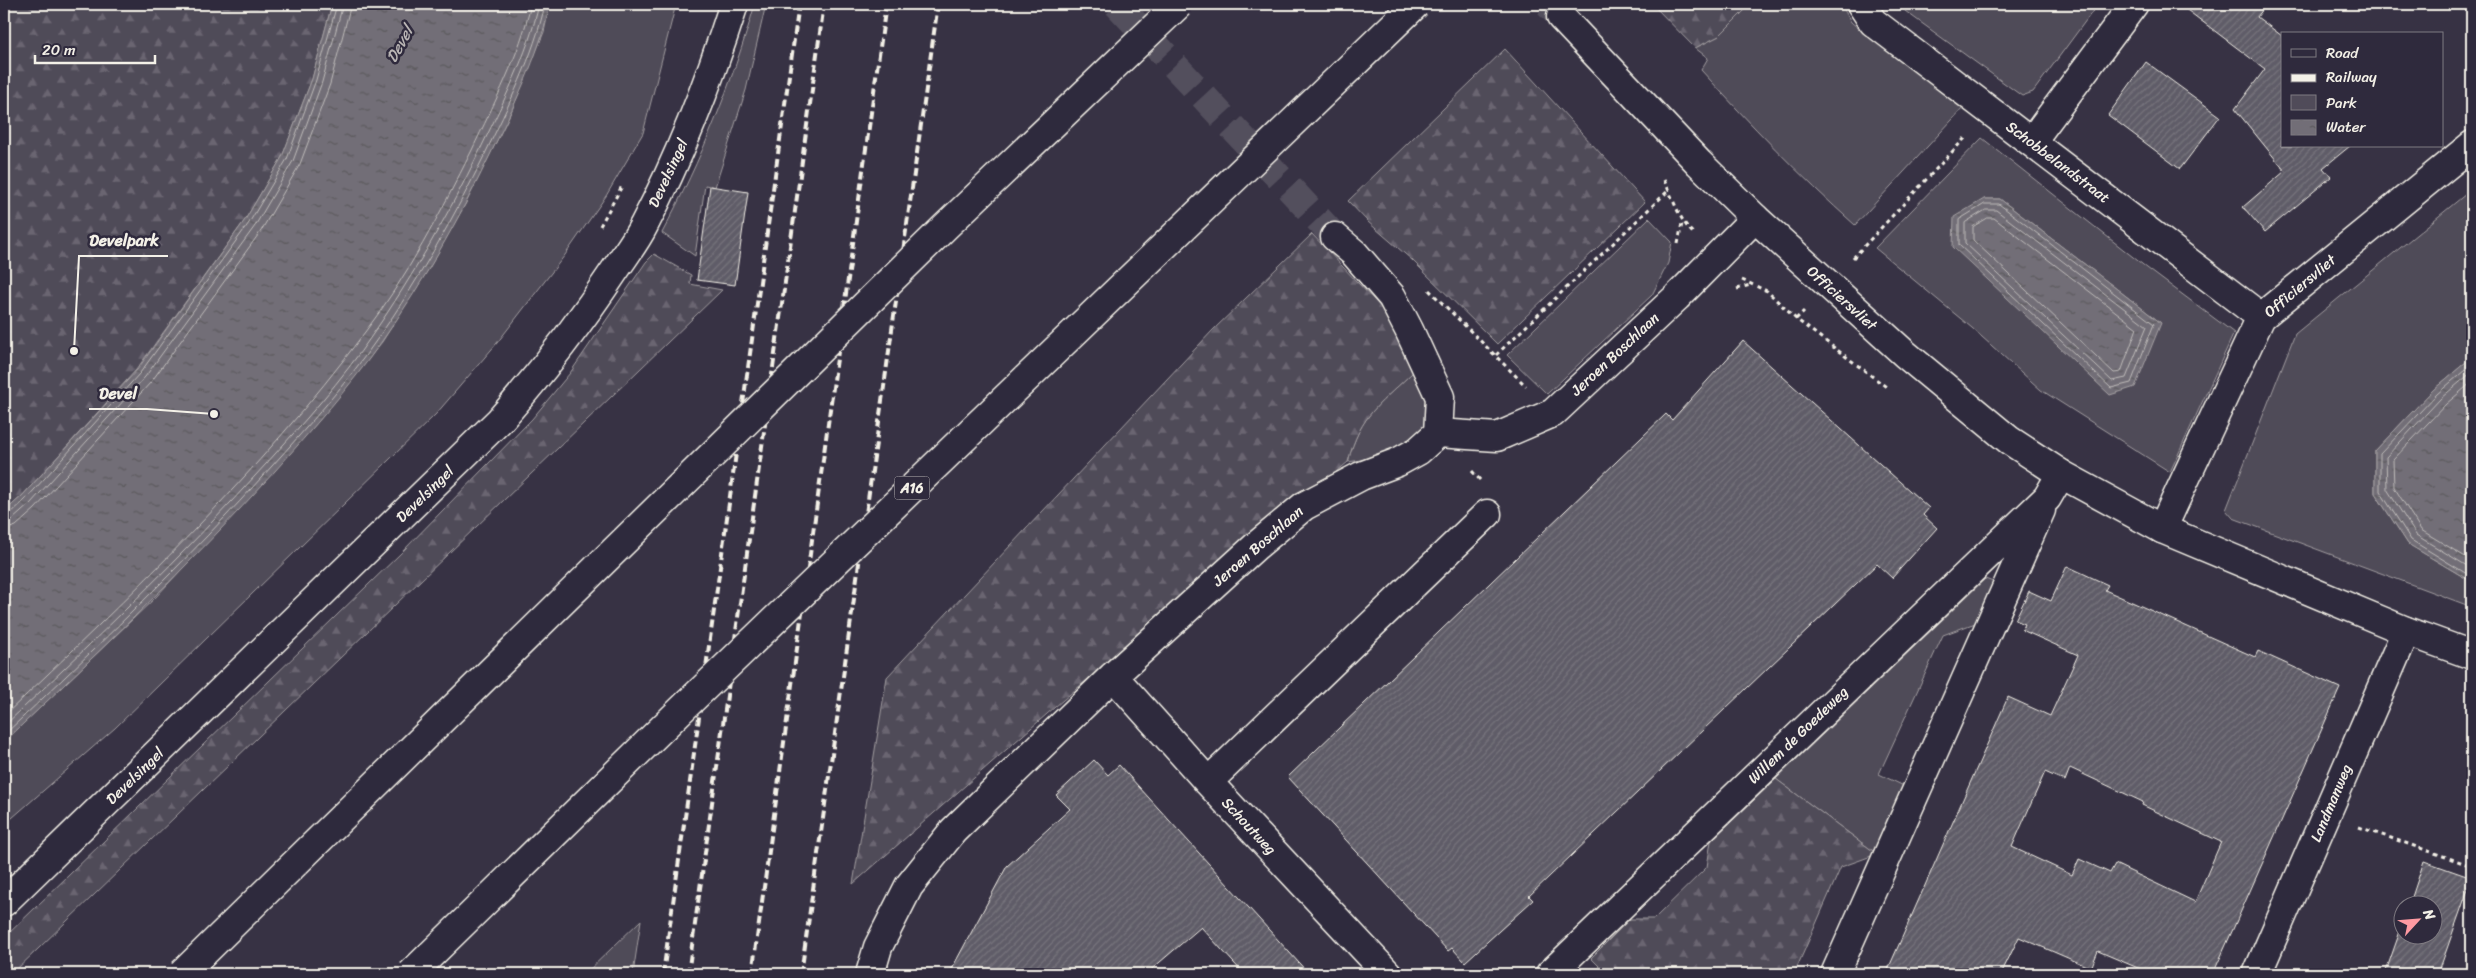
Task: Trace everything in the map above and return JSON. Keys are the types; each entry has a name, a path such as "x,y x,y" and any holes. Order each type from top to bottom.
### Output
{"main road":[{"name":"Develsingel","path":"4,902 500,420 553,359 644,226 686,134 717,57 734,4"},
{"path":"182,974 946,226 1179,4"},
{"name":"A16","path":"411,974 674,716 1416,4"},
{"name":"Schobbelandstraat","path":"1861,4 1873,22 2261,316"},
{"path":"2032,141 2134,4"},
{"name":"Officiersvliet","path":"1561,17 1699,164 1754,218 1905,354 2009,440 2061,474 2162,529 2406,631 2472,655"},
{"name":"Officiersvliet","path":"2162,529 2261,316 2472,145"},
{"name":"Jeroen Boschlaan","path":"870,974 878,947 909,886 953,831 1113,676 1256,546 1304,506 1361,476 1398,462 1418,451 1438,433 1496,438 1553,413 1718,256 1754,218"},
{"path":"1335,237 1354,253 1392,297 1440,397 1438,433"},
{"name":"Willem de Goedeweg","path":"1835,974 2047,498 2061,474"},
{"name":"Willem de Goedeweg","path":"1550,974 2047,498"},
{"path":"1208,782 1487,514"},
{"name":"Landmanweg","path":"2257,974 2406,631"},
{"name":"Schoutweg","path":"1113,676 1208,782 1388,974"}],"path":[{"path":"1661,175 1678,206 1682,222 1740,279 1750,285 1767,290 1796,319 1990,111"},
{"path":"595,235 622,185"},
{"path":"1496,355 1669,190"},
{"path":"1848,253 1860,264"},
{"path":"1425,286 1553,413"},
{"path":"1438,433 1500,503 1487,514"},
{"path":"2326,816 2472,866"}],"green space":[{"path":"4,4 332,4 312,79 282,157 245,220 136,370 22,496 4,512"},
{"path":"550,4 676,4 643,133 606,196 565,255 497,343 436,414 115,728 4,825 4,742 155,598 317,423 382,342 428,270 466,203 512,110 544,32"},
{"path":"755,4 766,4 746,90 715,187 705,185 695,256 662,233 690,178 726,92"},
{"path":"1652,4 1751,4 1719,36 1695,48"},
{"path":"1751,4 1841,4 1851,22 1858,28 1964,107 1855,225 1776,149 1701,70 1708,58 1695,48 1719,36"},
{"path":"1900,4 2098,4 2033,92 2022,96 1905,11"},
{"path":"1505,49 1645,202 1497,344 1412,260 1368,222 1348,201"},
{"path":"1982,138 2147,268 2234,333 2170,472 2041,390 1972,328 1875,248","holes":["1984,199 2000,199 2161,323"]},
{"path":"2472,189 2472,357 2433,390 2375,451 2375,493 2408,544 2472,582 2472,607 2233,518 2226,510 2295,334"},
{"path":"1649,218 1672,242 1668,263 1652,295 1547,394 1507,355"},
{"path":"1312,234 1389,316 1416,369 1383,400 1366,420 1353,445 1348,462 1063,700 853,884 887,677 1213,330"},
{"path":"654,254 691,275 690,284 722,290 12,974 4,974 4,938 401,553 532,419 570,373 646,262"},
{"path":"1416,369 1431,403 1423,430 1393,455 1348,462 1353,445 1366,420 1383,400"},
{"path":"1985,579 1996,583 1978,622 1943,635 1879,774 1906,787 1877,854 1776,779"},
{"path":"1776,779 1877,854 1841,867 1794,974 1607,974 1591,958 1630,919 1654,919 1707,867 1711,841"},
{"path":"641,920 633,974 585,974"}],"water":[{"path":"332,4 550,4 532,62 508,119 478,179 426,274 370,358 275,471 209,541 108,643 4,742 4,512 22,496 137,370 245,220 282,157 312,79"},
{"path":"1984,199 2000,199 2161,323 2135,387 2110,395 1953,247 1954,217"},
{"path":"2472,357 2472,582 2408,544 2375,493 2375,451 2433,390"}],"building":[{"path":"2179,4 2267,4 2257,17 2281,35 2281,148 2348,148 2323,168 2331,177 2265,232 2243,207 2285,171 2235,109 2265,69"},
{"path":"2146,62 2220,116 2180,169 2108,115"},
{"path":"710,186 748,192 735,285 697,280"},
{"path":"1743,341 1929,508 1923,515 1937,528 1892,578 1877,564 1529,896 1533,900 1465,962 1452,948 1448,951 1288,777 1666,414 1672,420"},
{"path":"2067,566 2108,585 2105,590 2255,657 2258,651 2340,688 2213,974 2152,974 2098,951 2091,968 2019,937 2001,974 1886,974 2008,697 2050,716 2078,655 2022,630 2025,624 2015,620 2029,591 2051,601","holes":["2070,768 2143,802 2142,805 2221,842 2195,902 2115,864 2110,873 2079,859 2072,875 2012,847 2045,772 2065,781"]},
{"path":"1094,760 1108,775 1119,765 1309,974 1244,974 1201,927 1146,974 949,974 1007,866 1070,809 1056,795"},
{"path":"2424,861 2472,878 2438,974 2385,974 2395,946 2444,946 2444,896 2412,896"}],"tunnel":[{"path":"1117,4 1335,237"},
{"path":"1548,4 1561,17"}],"railway":[{"path":"663,974 799,4"},
{"path":"688,974 824,4"},
{"path":"752,974 886,4"},
{"path":"801,974 938,4"}],"place":[{"name":"Develpark","path":"74,351"},
{"name":"Devel","path":"214,414"}]}
